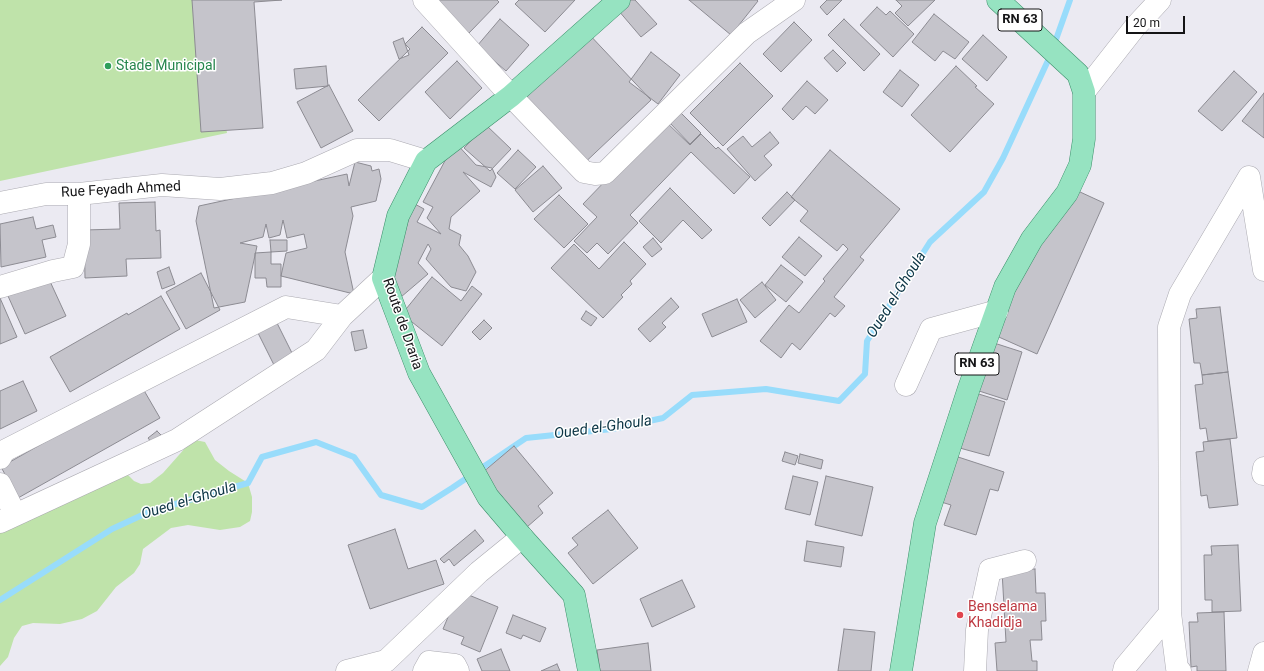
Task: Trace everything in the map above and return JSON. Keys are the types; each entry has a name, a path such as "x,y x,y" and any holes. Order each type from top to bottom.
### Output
{"main road":[{"name":"Route de Draria","path":"589,671 574,595 488,497 419,373 383,278 398,216 426,161 511,96 619,0"},
{"name":"RN 63","path":"901,671 925,523 968,388 1005,287 1032,239 1067,193 1080,165 1084,139 1081,83 1042,41 998,0"}],"street":[{"path":"424,0 511,96 584,172 596,174 605,173 747,33 794,0"},
{"path":"1081,83 1160,0"},
{"name":"Rue Feyadh Ahmed","path":"0,203 46,194 79,194 162,185 220,189 272,183 306,173 357,150 390,150 426,161"},
{"path":"1180,671 1177,668 1170,613 1169,327 1180,294 1249,177 1264,270"},
{"path":"0,287 72,267 79,244 79,194"},
{"path":"0,484 8,518 177,440 316,350 342,316 383,278"},
{"path":"0,458 4,452 286,307 342,316"},
{"path":"906,385 931,329 997,311"},
{"path":"347,671 386,661 413,637 479,572 522,537"},
{"path":"975,671 977,630 990,570 1025,561"},
{"path":"1124,671 1125,667 1170,613"},
{"path":"413,637 427,667 455,665 458,671"},
{"path":"1259,671 1264,653"}],"green space":[{"name":"Stade Municipal","path":"0,0 206,0 227,133 0,181"},
{"path":"195,440 205,442 215,460 248,483 252,497 252,512 250,521 240,527 220,530 188,525 171,528 143,549 140,564 134,573 116,587 97,611 82,619 60,624 33,623 22,626 14,638 8,657 0,666 0,522 126,473 134,481 141,484 150,483 163,473 186,447"}],"building":[{"path":"192,0 282,0 254,2 263,128 201,132"},
{"path":"434,0 497,0 499,2 469,33"},
{"path":"519,0 575,0 545,32 515,4"},
{"path":"629,0 635,0 657,24 641,37 618,10"},
{"path":"689,0 757,0 758,1 731,35"},
{"path":"827,0 842,0 827,15 820,7"},
{"path":"896,0 935,0 908,26 895,13 902,6"},
{"path":"877,7 886,15 890,11 914,34 893,57 860,25"},
{"path":"934,14 969,42 955,59 943,51 935,61 912,42"},
{"path":"500,19 529,45 506,71 477,46"},
{"path":"844,19 880,54 864,71 828,35"},
{"path":"794,22 812,40 781,72 763,54"},
{"path":"422,27 448,53 379,121 358,100 410,49 405,44"},
{"path":"586,31 651,100 577,170 512,102"},
{"path":"983,35 1007,57 987,81 962,59"},
{"path":"403,38 409,55 399,59 393,42"},
{"path":"833,50 846,63 837,72 824,58"},
{"path":"651,52 680,75 658,104 629,82"},
{"path":"457,61 482,88 450,119 425,92"},
{"path":"740,63 773,96 723,146 690,113"},
{"path":"326,66 328,86 296,89 294,69"},
{"path":"956,66 977,86 975,87 994,104 950,152 911,115"},
{"path":"900,70 919,85 902,107 883,92"},
{"path":"1234,71 1257,92 1222,131 1198,111"},
{"path":"807,81 828,100 815,114 806,106 793,120 782,109"},
{"path":"329,85 353,131 321,148 297,102"},
{"path":"1264,93 1264,138 1242,121"},
{"path":"681,113 701,133 690,144 670,123"},
{"path":"664,120 690,145 701,134 716,149 718,147 750,177 734,194 691,152 630,215 638,223 608,254 597,243 587,253 574,241 597,217 583,204"},
{"path":"486,125 511,149 490,171 464,148"},
{"path":"770,132 779,143 764,156 772,165 755,181 727,149 743,136 752,147"},
{"path":"455,142 476,165 492,168 496,177 491,187 463,172 480,191 451,217 449,229 461,235 459,245 468,256 476,272 466,291 451,287 426,259 431,249 428,244 418,263 428,274 401,297 392,278 413,203 424,209 417,222 441,234 427,218 433,207 423,202"},
{"path":"518,150 536,167 515,189 497,173"},
{"path":"830,150 900,209 860,257 864,260 834,297 845,306 835,317 830,313 800,350 792,343 781,358 760,341 789,305 799,313 825,281 823,279 848,249 843,244 837,251 800,221 808,211 791,197"},
{"path":"355,162 371,166 372,171 379,169 381,179 376,201 351,207 353,216 345,252 354,294 281,276 286,253 307,248 304,234 287,238 283,220 280,235 269,238 266,224 263,237 240,243 257,246 245,302 214,308 196,221 199,206 347,174 349,186"},
{"path":"543,166 562,188 533,212 515,190"},
{"path":"1067,186 1104,203 1037,354 992,334 1022,257 1032,261"},
{"path":"670,188 712,230 702,239 683,220 661,243 639,221"},
{"path":"787,192 795,200 770,226 762,218"},
{"path":"559,195 588,224 564,248 534,219"},
{"path":"155,202 156,231 160,230 161,258 126,259 127,276 85,278 84,230 120,229 119,203"},
{"path":"33,217 36,229 53,225 56,237 42,240 46,257 1,267 0,224"},
{"path":"799,237 822,256 805,276 782,257"},
{"path":"653,238 662,249 652,257 643,247"},
{"path":"270,240 287,240 287,251 271,252"},
{"path":"624,242 646,264 630,281 632,284 621,295 623,297 603,318 551,268 574,244 599,269"},
{"path":"271,252 271,264 281,264 281,287 267,287 266,278 255,278 255,253"},
{"path":"781,265 803,282 786,302 765,285"},
{"path":"169,267 175,284 162,289 157,272"},
{"path":"201,273 220,310 186,329 166,292"},
{"path":"48,277 66,316 25,334 8,296"},
{"path":"432,277 461,301 472,286 482,294 442,346 402,314"},
{"path":"762,282 776,300 755,318 740,300"},
{"path":"161,296 180,329 70,392 50,357 127,313 128,315"},
{"path":"0,298 17,337 0,344"},
{"path":"671,298 679,307 662,323 666,327 650,342 638,329"},
{"path":"737,299 747,322 712,337 702,314"},
{"path":"1220,307 1228,372 1202,375 1200,363 1194,363 1189,319 1197,318 1196,309"},
{"path":"586,311 597,318 591,326 581,319"},
{"path":"484,320 492,328 480,340 472,332"},
{"path":"276,321 293,355 274,365 257,331"},
{"path":"363,330 367,348 355,351 351,332"},
{"path":"991,342 1022,352 1007,400 976,390"},
{"path":"1228,372 1237,438 1208,441 1206,428 1200,429 1195,385 1203,384 1202,375"},
{"path":"23,381 37,411 0,429 0,391"},
{"path":"142,387 160,418 18,498 1,467"},
{"path":"972,392 1005,402 989,456 956,447"},
{"path":"157,431 165,439 155,447 148,438"},
{"path":"1230,439 1238,505 1209,508 1207,495 1201,496 1196,452 1204,451 1203,442"},
{"path":"514,446 553,493 538,506 543,513 527,527 482,473"},
{"path":"785,452 798,456 795,465 782,461"},
{"path":"800,454 823,460 821,469 798,463"},
{"path":"952,455 1004,472 998,491 990,489 976,535 944,525 951,505 938,501"},
{"path":"793,476 818,482 810,515 785,509"},
{"path":"826,476 873,487 862,536 815,525"},
{"path":"608,510 638,548 593,584 568,553 578,545 572,538"},
{"path":"395,529 408,569 436,560 444,584 370,609 348,545"},
{"path":"475,530 484,541 454,566 449,559 444,563 440,559"},
{"path":"807,541 844,547 841,567 804,561"},
{"path":"1238,545 1241,611 1212,612 1212,600 1205,600 1204,555 1212,555 1211,546"},
{"path":"1035,569 1036,593 1045,593 1046,621 1041,621 1042,640 1030,640 1032,661 1037,661 1037,671 997,671 995,643 1006,642 1002,571"},
{"path":"682,580 695,607 652,627 640,599"},
{"path":"459,591 498,607 480,652 461,644 464,637 443,629"},
{"path":"1224,612 1226,671 1197,671 1197,666 1191,667 1189,622 1198,622 1197,613"},
{"path":"513,615 546,628 540,642 523,635 521,639 506,633"},
{"path":"844,629 875,632 871,671 838,671"},
{"path":"648,643 651,671 600,671 597,650"},
{"path":"501,649 510,671 482,671 477,659"},
{"path":"557,664 560,671 541,671"}],"waterway":[{"name":"Oued el-Ghoula","path":"1054,45 1070,0"},
{"name":"Oued el-Ghoula","path":"0,600 112,529 151,511 248,483 262,457 316,442 354,457 381,495 422,507 526,438 612,429 663,418 692,395 766,389 839,401 865,374 867,341 930,242 984,192 1003,158 1051,54"}],"place":[{"name":"Stade Municipal","path":"108,66"},
{"name":"Benselama Khadidja","path":"960,615"}]}
